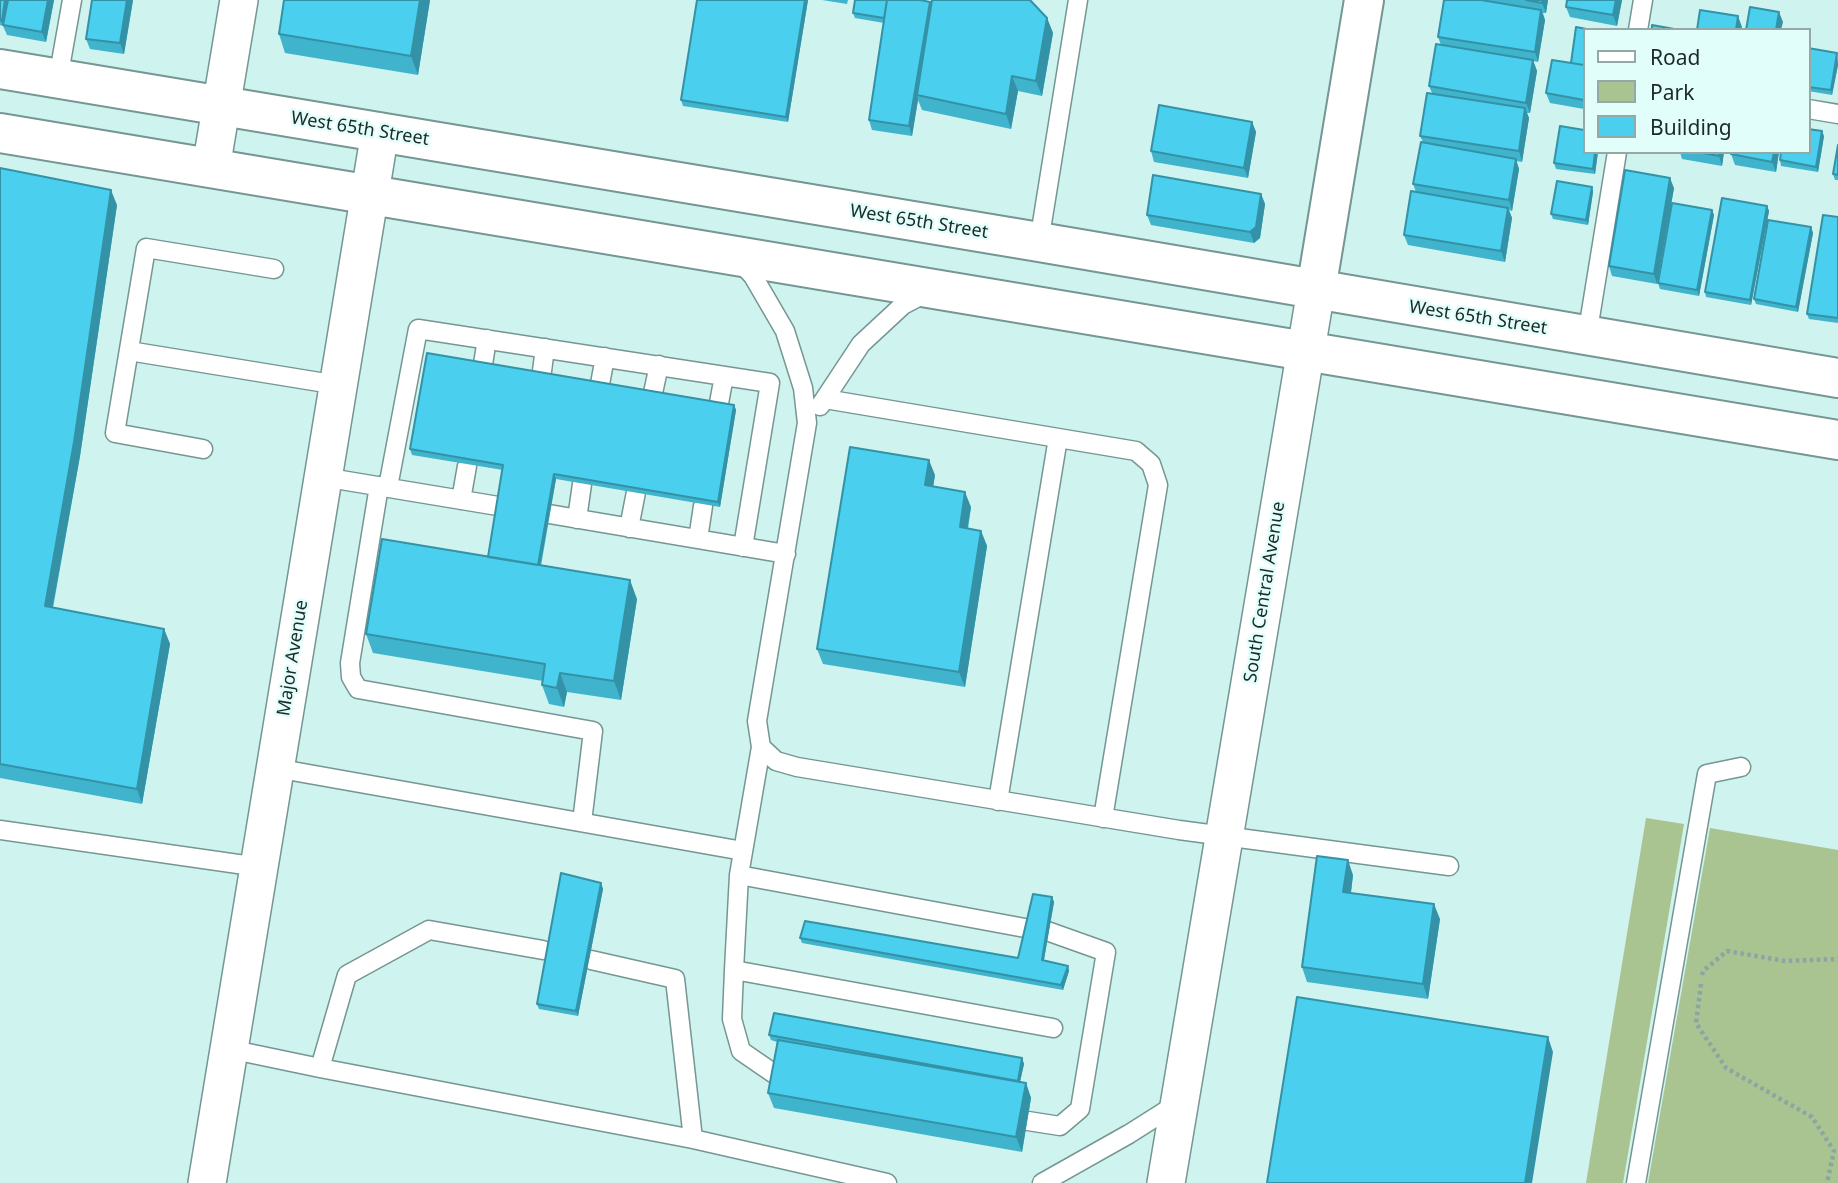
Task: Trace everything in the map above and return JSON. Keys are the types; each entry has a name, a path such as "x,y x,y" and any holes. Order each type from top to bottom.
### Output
{"street":[{"path":"211,168 239,0"},
{"name":"South Central Avenue","path":"1166,1183 1364,0"},
{"name":"West 65th Street","path":"0,69 1838,378"},
{"name":"Major Avenue","path":"207,1183 380,132"},
{"path":"0,133 1838,440"}],"lane":[{"path":"58,79 72,0"},
{"path":"1039,242 1078,0"},
{"path":"1638,28 1643,0"},
{"path":"1810,109 1838,114"},
{"path":"1587,336 1617,154"},
{"path":"203,449 115,433 146,248 274,269"},
{"path":"734,256 753,276 785,331 803,388 807,423 758,721 761,747 739,875 734,970 732,1019 741,1051 773,1073"},
{"path":"807,423 861,344 903,305 934,289"},
{"path":"582,822 593,731 358,689 351,677 350,663 418,329 803,388"},
{"path":"483,364 486,339"},
{"path":"542,371 545,348"},
{"path":"129,351 338,385"},
{"path":"600,384 605,358"},
{"path":"653,393 659,366"},
{"path":"719,402 724,376"},
{"path":"743,547 770,383"},
{"path":"825,399 1136,451 1151,464 1158,485 1103,818"},
{"path":"998,801 1058,438"},
{"path":"461,500 467,466"},
{"path":"323,477 498,506"},
{"path":"577,519 582,484"},
{"path":"629,528 636,492"},
{"path":"698,539 704,506"},
{"path":"549,514 786,554"},
{"path":"761,747 776,761 797,767 1179,831 1449,866"},
{"path":"1636,1183 1707,774 1741,767"},
{"path":"275,768 743,850"},
{"path":"0,830 259,867"},
{"path":"739,875 1025,928"},
{"path":"320,1068 347,975 429,930 543,950"},
{"path":"1028,1121 1060,1126 1080,1109 1105,952 1047,931"},
{"path":"591,960 675,979 692,1139"},
{"path":"734,970 1053,1028"},
{"path":"229,1049 692,1139 887,1183"},
{"path":"1042,1183 1180,1102"}],"path":[{"path":"1827,1183 1834,1151 1812,1117 1726,1068 1696,1023 1703,971 1727,951 1785,961 1838,959"}],"green space":[{"path":"1646,818 1684,824 1623,1183 1586,1183"},
{"path":"1710,828 1838,850 1838,1183 1648,1183"}],"building":[{"path":"0,0 5,0 2,21 0,20"},
{"path":"8,0 48,0 42,32 3,25"},
{"path":"92,0 127,0 120,43 86,39"},
{"path":"284,0 420,0 411,56 279,34"},
{"path":"697,0 805,0 786,117 681,100"},
{"path":"855,0 887,0 884,18 853,13"},
{"path":"887,0 930,2 909,126 869,120"},
{"path":"932,0 1030,0 1047,18 1036,81 1012,76 1006,114 917,95"},
{"path":"1444,0 1481,0 1541,10 1535,52 1438,37"},
{"path":"1567,0 1616,0 1613,15 1566,7"},
{"path":"1750,7 1779,12 1776,28 1746,28"},
{"path":"1700,10 1738,16 1736,28 1697,28"},
{"path":"1576,27 1582,28 1582,65 1571,63"},
{"path":"1436,44 1533,60 1526,103 1429,86"},
{"path":"1810,48 1837,53 1831,90 1810,87"},
{"path":"1552,60 1582,65 1582,100 1546,93"},
{"path":"1427,93 1525,108 1519,151 1420,136"},
{"path":"1159,105 1252,122 1244,168 1151,151"},
{"path":"1560,126 1582,130 1582,154 1595,154 1593,169 1554,163"},
{"path":"1810,129 1822,131 1816,167 1780,160 1781,154 1810,154"},
{"path":"1421,142 1516,159 1509,200 1413,184"},
{"path":"1838,145 1838,175 1833,174"},
{"path":"1731,154 1774,154 1772,162"},
{"path":"0,168 111,190 74,442 45,606 164,629 137,789 0,764"},
{"path":"1625,170 1670,178 1654,274 1609,266"},
{"path":"1153,175 1261,194 1256,227 1250,232 1147,215"},
{"path":"1557,181 1592,187 1586,220 1551,214"},
{"path":"1411,191 1508,208 1501,251 1404,235"},
{"path":"1722,198 1767,206 1750,300 1705,292"},
{"path":"1672,203 1712,210 1697,290 1658,283"},
{"path":"1823,215 1838,217 1838,318 1807,314"},
{"path":"1768,220 1811,227 1796,307 1754,299"},
{"path":"427,353 734,405 718,502 554,474 538,565 488,557 503,465 410,449"},
{"path":"850,447 929,460 925,485 965,492 960,527 981,531 959,672 817,649"},
{"path":"382,539 630,580 614,681 560,673 557,688 542,685 545,664 366,634"},
{"path":"1317,856 1348,860 1343,892 1434,904 1423,984 1302,967"},
{"path":"561,873 601,883 576,1011 537,1004"},
{"path":"1033,894 1052,897 1042,960 1068,966 1061,985 800,938 805,921 1018,958"},
{"path":"1297,997 1548,1037 1525,1183 1267,1183"},
{"path":"774,1013 1022,1058 1018,1081 769,1035"},
{"path":"778,1040 1026,1083 1016,1137 768,1093"}]}
